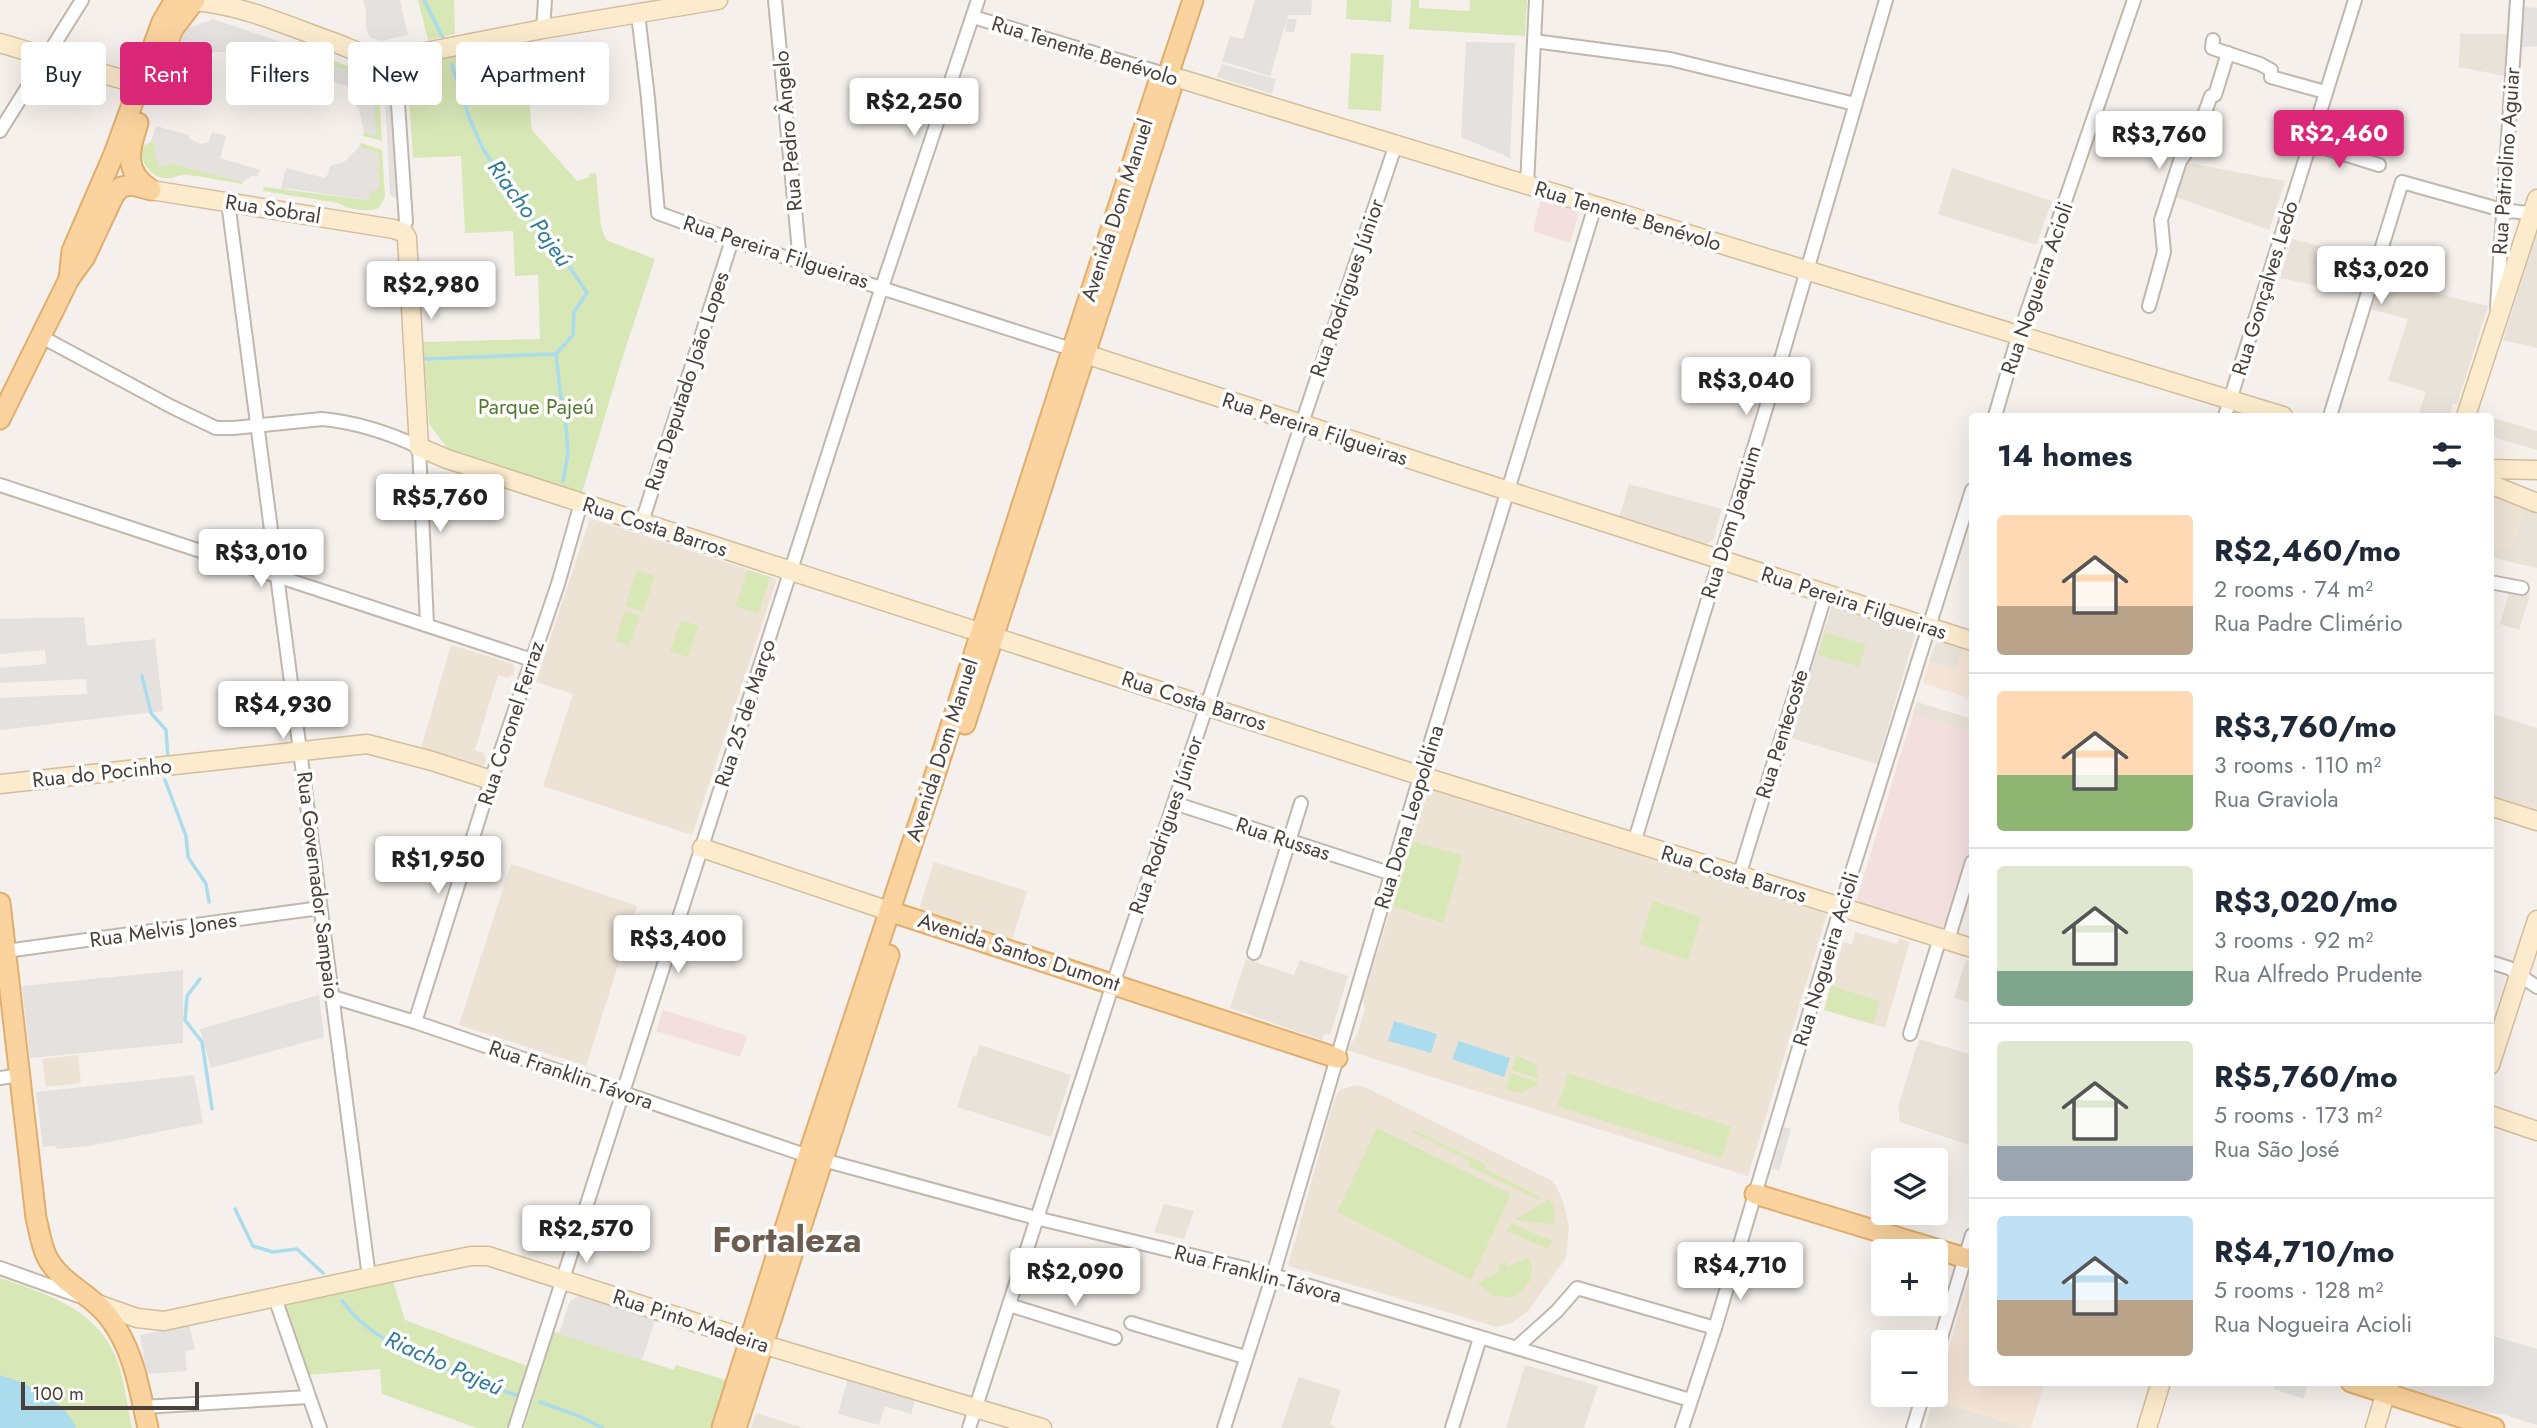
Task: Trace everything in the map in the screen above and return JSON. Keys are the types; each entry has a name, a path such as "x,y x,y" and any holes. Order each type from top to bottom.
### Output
{"main road":[{"path":"157,42 162,22 188,0"},
{"name":"Avenida Dom Manuel","path":"722,1428 756,1342 896,913 1078,351 1158,85 1168,75 1193,0"},
{"path":"69,279 72,251 137,105"},
{"path":"141,105 129,153 138,179 151,190"},
{"path":"0,419 69,279 85,257 114,195 121,187 132,185 151,190"},
{"path":"0,903 36,1218 46,1256 62,1275 106,1313 128,1349 135,1367 148,1428"},
{"name":"Avenida Santos Dumont","path":"896,913 1113,982 1337,1058"},
{"path":"1755,1194 1968,1258"},
{"name":"Avenida Dom Manuel","path":"736,1428 756,1342"},
{"path":"2387,1388 2494,1428"}],"street":[{"path":"56,42 82,0"},
{"path":"188,0 224,5 281,22 348,47"},
{"path":"543,29 545,0"},
{"path":"442,50 543,29 718,0"},
{"name":"Rua Pedro Ângelo","path":"775,0 800,262"},
{"name":"Rua 25 de Março","path":"515,1428 882,287 978,0"},
{"path":"1527,185 1536,0"},
{"name":"Rua Dom Joaquim","path":"1634,843 1886,0"},
{"name":"Rua Nogueira Acioli","path":"1996,413 2019,336 2134,0"},
{"name":"Rua Gonçalves Ledo","path":"2228,408 2355,0"},
{"name":"Rua Patriolino Aguiar","path":"2496,321 2516,0"},
{"name":"Rua Pereira Filgueiras","path":"638,14 658,213 800,262 1969,640"},
{"name":"Rua Tenente Benévolo","path":"973,17 2019,336 2228,408 2262,413"},
{"path":"2213,40 2212,48 2260,64 2271,71 2271,77 2325,92"},
{"path":"1534,41 1670,59 1855,104"},
{"path":"0,43 21,50"},
{"path":"2149,306 2164,252 2161,220 2180,161 2196,139 2211,96 2215,95 2228,53"},
{"path":"0,131 21,98"},
{"path":"397,105 400,226 407,238 427,624"},
{"path":"2309,144 2379,165"},
{"name":"Rua Rodrigues Júnior","path":"969,1428 1113,982 1396,145"},
{"path":"2331,413 2402,182 2502,210 2535,209 2467,413"},
{"name":"Rua Sobral","path":"151,190 400,226"},
{"name":"Rua Governador Sampaio","path":"228,202 369,1277"},
{"name":"Rua Dona Leopoldina","path":"1224,1428 1273,1275 1421,776 1595,206"},
{"name":"Rua Deputado João Lopes","path":"642,522 733,240"},
{"path":"40,336 216,428 337,420 419,447"},
{"name":"Rua Costa Barros","path":"419,447 447,459 581,503 1421,776 1969,947"},
{"path":"2494,469 2537,470"},
{"path":"0,485 532,660"},
{"path":"2494,486 2537,503"},
{"name":"Rua Coronel Ferraz","path":"415,1022 491,780 558,584 581,503"},
{"name":"Rua Nogueira Acioli","path":"1682,1428 1715,1328 1928,626 1969,512"},
{"path":"2494,583 2522,588"},
{"name":"Rua Pentecoste","path":"1738,876 1826,593"},
{"name":"Rua do Pocinho","path":"0,784 354,745 379,746 491,780"},
{"name":"Rua Russas","path":"1174,803 1392,874"},
{"path":"1254,953 1301,803"},
{"path":"2494,807 2537,821"},
{"name":"Avenida Santos Dumont","path":"702,848 896,913"},
{"path":"1910,1034 1969,870"},
{"name":"Rua Melvis Jones","path":"6,951 320,908"},
{"path":"2494,1053 2537,920"},
{"path":"2494,963 2509,968 2537,987"},
{"name":"Rua Franklin Távora","path":"333,997 415,1022 816,1158 1036,1218 1273,1275 1690,1400"},
{"path":"0,1078 20,1075"},
{"path":"2494,1116 2537,1131"},
{"name":"Rua Pinto Madeira","path":"94,1302 151,1321 180,1318 479,1255 1042,1428"},
{"path":"1944,1330 1968,1258"},
{"path":"0,1268 94,1302"},
{"path":"1517,1348 1557,1311 1577,1288 1715,1328"},
{"path":"275,1297 320,1428"},
{"path":"1009,1305 1115,1338"},
{"path":"1131,1323 1245,1357"},
{"path":"1452,1428 1480,1338"},
{"path":"2147,1428 2160,1386"},
{"path":"2375,1428 2387,1388"},
{"path":"143,1407 308,1397"},
{"path":"1913,1428 1919,1407"}],"shaded area":[{"path":"363,0 400,0 408,35 381,41 370,37 366,28"},
{"path":"1255,0 1312,0 1311,15 1288,15 1270,76 1222,61 1230,36 1243,39"},
{"path":"2523,7 2537,8 2537,46 2517,48"},
{"path":"213,19 281,42 226,42 226,53 212,54 212,42 180,42 189,28"},
{"path":"1287,19 1297,19 1294,33 1285,31"},
{"path":"2460,34 2508,34 2505,76 2459,67"},
{"path":"1466,42 1515,43 1510,158 1461,137"},
{"path":"1222,64 1276,79 1272,94 1217,77"},
{"path":"334,66 348,71 348,86 334,82"},
{"path":"355,105 375,105 376,135 364,132 359,109"},
{"path":"386,105 393,105 399,204 397,199 390,195"},
{"path":"156,126 188,135 190,139 201,144 209,142 212,132 226,136 220,158 260,170 258,176 251,176 243,182 169,163 167,167 159,165 155,155 156,143 151,142"},
{"path":"359,147 378,153 379,190 371,190 368,200 281,189 286,168 324,178 330,166 344,162"},
{"path":"2183,162 2285,181 2269,230 2173,196"},
{"path":"1952,168 2052,201 2036,245 1938,214"},
{"path":"1541,200 1575,211 1578,216 1570,243 1533,231"},
{"path":"2537,232 2537,348 2503,340"},
{"path":"2292,239 2370,259 2359,295 2280,278"},
{"path":"2382,269 2419,278 2418,289 2488,306 2457,404 2453,404 2450,413 2419,413 2426,392 2388,380 2408,319 2370,309"},
{"path":"2494,418 2537,431 2537,450 2494,437"},
{"path":"1629,484 1722,509 1713,540 1704,545 1619,518"},
{"path":"2494,497 2525,509 2510,549 2494,546"},
{"path":"2525,509 2537,514 2537,568 2494,558 2494,546 2510,549"},
{"path":"590,518 777,579 692,835 543,786 573,694 536,682"},
{"path":"2510,589 2530,595 2519,630 2500,624"},
{"path":"1832,606 1916,631 1877,764 1788,737"},
{"path":"84,617 87,646 155,639 163,711 0,730 0,698 87,694 86,679 0,683 0,668 46,664 45,650 0,654 0,619"},
{"path":"1941,641 1963,647 1956,670 1929,662 1935,644"},
{"path":"451,645 513,664 515,669 513,675 507,678 498,675 475,750 484,753 486,760 485,765 478,768 421,748"},
{"path":"1963,647 1969,650 1969,698 1923,683 1929,662 1956,670"},
{"path":"1917,702 1969,718 1969,732 1913,714"},
{"path":"1913,714 1969,732 1969,855 1947,928 1943,930 1859,903 1857,899"},
{"path":"2494,714 2537,728 2537,810 2494,797"},
{"path":"1429,787 1827,914 1748,1176 1346,1050 1357,1036 1365,1008 1363,998"},
{"path":"934,862 1027,891 1012,940 921,911 920,906"},
{"path":"511,864 637,906 586,1066 459,1025"},
{"path":"1855,932 1897,944 1899,938 1910,942 1885,1028 1824,1010 1843,942 1852,944"},
{"path":"1246,959 1294,975 1300,960 1348,976 1330,1035 1324,1034 1322,1040 1230,1008"},
{"path":"1966,960 1969,961 1969,1002 1954,998"},
{"path":"183,970 183,1043 30,1058 22,986"},
{"path":"319,995 324,1037 211,1068 200,1029"},
{"path":"663,1010 747,1036 740,1057 656,1031"},
{"path":"1919,1039 1969,1054 1969,1145 1900,1122 1898,1107"},
{"path":"980,1045 1071,1075 1051,1137 957,1107 973,1056 976,1057"},
{"path":"78,1055 81,1083 46,1087 42,1059"},
{"path":"194,1075 203,1123 89,1146 57,1149 56,1146 43,1147 36,1092"},
{"path":"1357,1085 1556,1185 1569,1226 1566,1258 1528,1311 1510,1324 1497,1327 1288,1266 1334,1100 1340,1090"},
{"path":"1784,1127 1791,1129 1779,1171 1772,1168"},
{"path":"1164,1204 1194,1211 1184,1239 1154,1232"},
{"path":"1969,1283 1969,1386 2043,1386 2031,1428 1948,1405 1948,1350"},
{"path":"579,1296 655,1320 642,1360 559,1334 570,1301"},
{"path":"189,1325 195,1349 185,1351 187,1371 147,1374 140,1335"},
{"path":"2494,1336 2537,1349 2537,1425 2502,1414 2487,1413 2407,1386 2494,1386"},
{"path":"1525,1365 1598,1386 1584,1428 1506,1428"},
{"path":"1299,1377 1341,1390 1330,1424 1336,1428 1281,1428"},
{"path":"848,1378 916,1399 911,1414 885,1406 879,1425 838,1414"},
{"path":"2275,1386 2307,1386 2303,1399 2274,1389"},
{"path":"1948,1405 2024,1428 1925,1428 1931,1407 1948,1407"},
{"path":"756,1413 804,1428 751,1428"}],"green space":[{"path":"418,0 454,0 455,34 428,40"},
{"path":"1347,0 1392,0 1391,22 1346,19"},
{"path":"1411,0 1419,0 1419,8 1469,11 1470,0 1527,0 1525,36 1409,29"},
{"name":"Parque Pajeú","path":"456,53 456,105 529,105 532,130 577,181 596,173 601,227 606,240 655,259 582,493 448,449 429,424 423,342 540,339 538,275 515,276 513,231 465,233 461,156 413,158 410,105 442,105 442,56"},
{"path":"1351,53 1384,55 1381,111 1348,109"},
{"path":"334,61 348,66 348,71 334,66"},
{"path":"371,105 380,105 382,141 363,136 364,132 376,135"},
{"path":"151,142 156,143 155,149 169,163 243,182 242,184 185,175 158,177 145,165 141,153 140,147"},
{"path":"361,143 382,150 385,196 379,208 358,210 338,203 263,191 264,187 367,200 371,190 379,190 378,153 359,147"},
{"path":"637,570 655,576 643,612 625,606"},
{"path":"748,570 770,577 758,614 735,606"},
{"path":"625,611 640,616 629,646 615,641"},
{"path":"681,620 698,626 688,657 670,651"},
{"path":"1825,632 1866,645 1859,667 1818,654"},
{"path":"1412,841 1463,856 1443,923 1392,906"},
{"path":"1653,901 1701,917 1688,960 1639,944"},
{"path":"1831,986 1880,1001 1873,1024 1824,1010"},
{"path":"1517,1055 1536,1065 1539,1079 1512,1070"},
{"path":"1511,1073 1538,1082 1536,1086 1521,1093 1506,1090"},
{"path":"1568,1073 1731,1127 1722,1158 1560,1107 1558,1105"},
{"path":"1377,1128 1511,1194 1471,1280 1337,1212"},
{"path":"1413,1129 1486,1165 1485,1169 1540,1197 1539,1200 1469,1166 1470,1161 1412,1132"},
{"path":"1549,1199 1554,1207 1555,1225 1517,1220 1517,1217"},
{"path":"1511,1223 1552,1241 1548,1249 1507,1231"},
{"path":"1529,1257 1532,1269 1530,1280 1524,1289 1513,1297 1493,1296 1477,1283 1499,1272 1497,1266 1505,1262 1508,1267"},
{"path":"0,1278 38,1291 73,1308 102,1333 120,1369 132,1428 0,1428"},
{"path":"393,1281 405,1320 530,1367 509,1428 477,1428 382,1394 380,1369 308,1375 284,1305"},
{"path":"554,1332 674,1370 676,1365 729,1381 714,1428 524,1428"}],"water":[{"path":"1394,1021 1437,1034 1431,1053 1388,1041"},
{"path":"1459,1041 1510,1058 1504,1077 1452,1059"},
{"path":"0,1375 44,1394 63,1408 76,1428 0,1428"}],"waterway":[{"name":"Riacho Pajeú","path":"424,0 443,38"},
{"name":"Riacho Pajeú","path":"424,359 556,354 573,335 574,312 587,293 556,246 518,203 482,147 452,65"},
{"name":"Riacho Pajeú","path":"556,354 568,453 563,481"},
{"name":"Riacho Pajeú","path":"142,676 151,713 166,730 168,758"},
{"name":"Riacho Pajeú","path":"165,780 186,836 188,857 206,884 209,902"},
{"name":"Riacho Pajeú","path":"200,979 187,996 185,1020 202,1042 212,1109"},
{"name":"Riacho Pajeú","path":"235,1209 253,1246 273,1252 297,1249 323,1273"},
{"name":"Riacho Pajeú","path":"342,1301 360,1321 392,1343 456,1374 516,1395"},
{"name":"Riacho Pajeú","path":"540,1402 603,1428"}],"district":[{"name":"Fortaleza","path":"787,1240"}]}
